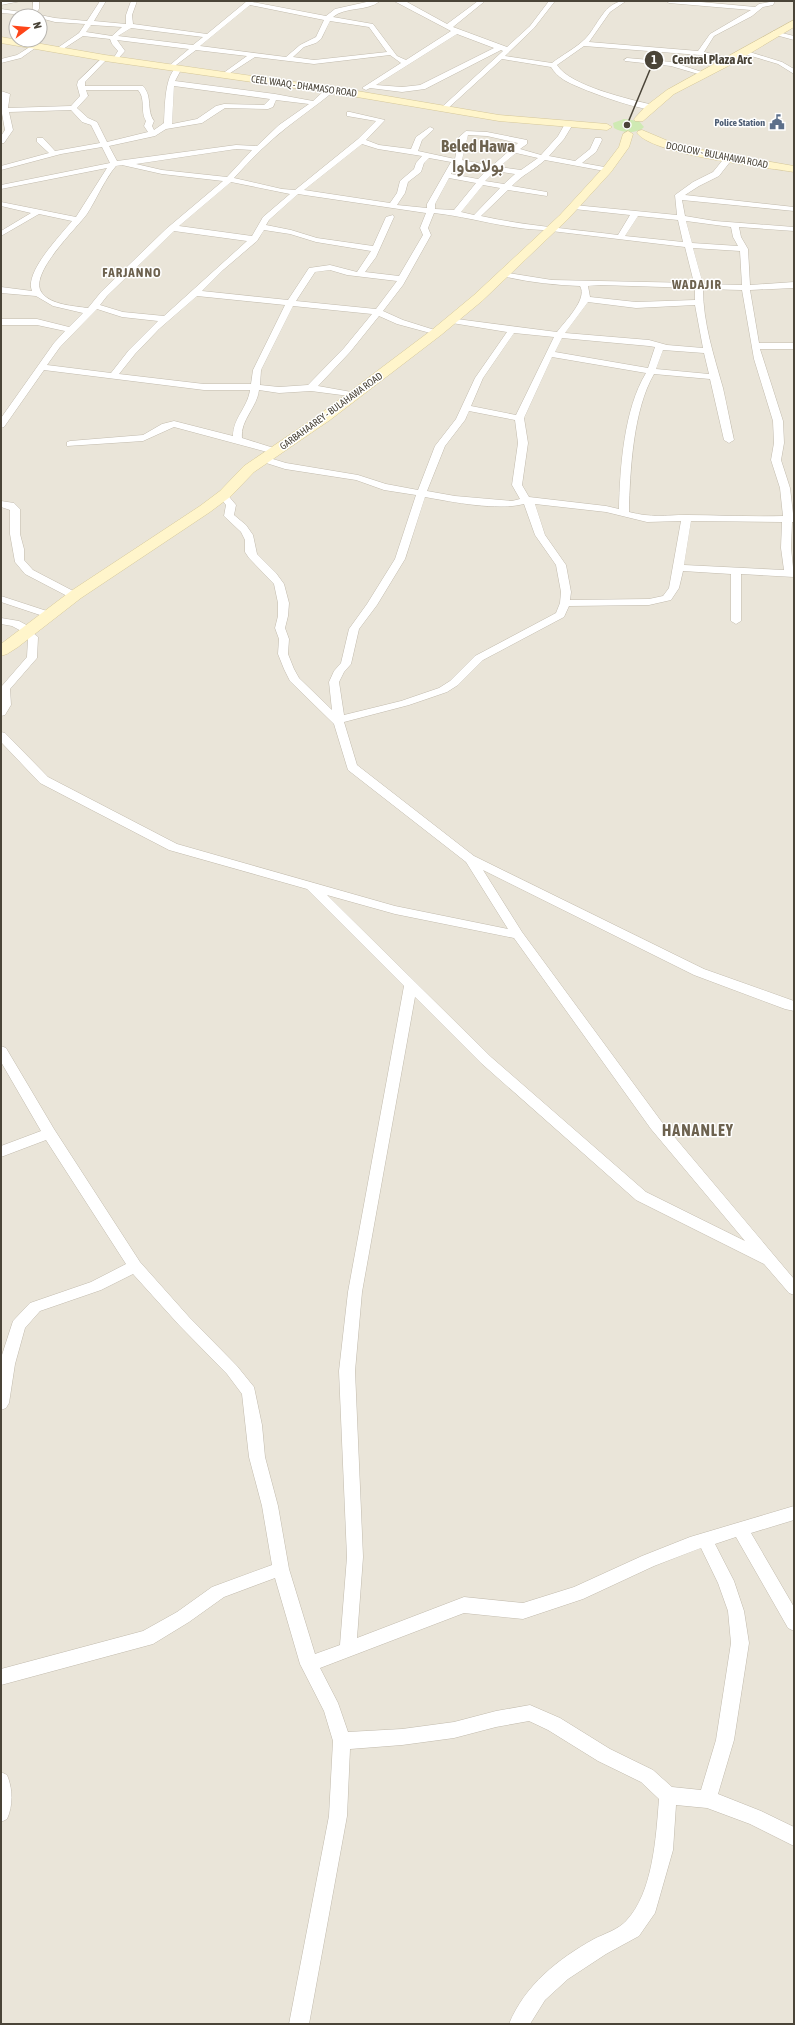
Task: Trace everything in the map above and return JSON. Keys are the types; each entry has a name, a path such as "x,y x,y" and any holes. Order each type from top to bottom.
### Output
{"main road":[{"path":"628,134 647,131 649,125 634,118 670,91 705,74 774,33 794,23"},
{"name":"CEEL WAAQ - DHAMASO ROAD","path":"46,48 110,59 357,94 499,118 607,127 614,132 628,134"},
{"path":"607,127 608,122 617,118"},
{"name":"DOOLOW - BULAHAWA ROAD","path":"642,133 656,142 670,147 794,170"},
{"name":"GARBAHAAREY - BULAHAWA ROAD","path":"1,650 28,632 75,596 157,542 223,495 238,478 268,455 325,417 438,332 505,274 574,207 607,170 624,147 628,134"}],"street":[{"path":"1,3 18,1"},
{"path":"58,50 82,34 102,1"},
{"path":"130,26 128,19 134,1"},
{"path":"288,58 302,46 314,42 319,38 328,18 337,10 360,7 377,1"},
{"path":"397,1 409,5 422,14 449,26 456,31 503,49"},
{"path":"449,26 482,1"},
{"path":"369,86 400,90 411,90 422,87 503,49 532,27 552,1"},
{"path":"500,57 553,65 572,50 584,44 608,11 624,1"},
{"path":"669,1 756,9"},
{"path":"700,53 712,35 750,15 761,5 771,4 772,1"},
{"path":"166,127 168,121 171,83 175,67 195,47 204,42 208,36 250,2 371,25 392,54 399,60 406,63"},
{"path":"48,18 130,26 208,36"},
{"path":"113,38 119,32 130,26"},
{"path":"357,94 456,31"},
{"path":"774,33 794,38"},
{"path":"82,34 314,62 392,54"},
{"path":"73,108 84,96 81,85 83,80 122,51 114,43 113,38"},
{"path":"584,44 700,53 730,60"},
{"path":"1,62 19,57 32,48"},
{"path":"445,109 500,57 503,49"},
{"path":"743,52 780,63 794,72"},
{"path":"224,75 253,55"},
{"path":"628,60 672,64 705,74"},
{"path":"553,65 558,74 570,80 611,96 650,107"},
{"path":"171,83 275,96 315,103"},
{"path":"82,88 140,88 145,94 147,105 146,114 150,121 148,126 152,134"},
{"path":"1,425 57,345 92,309 104,294 173,228 229,179 287,122 315,103 330,90"},
{"path":"1,93 6,94 4,107 9,130 1,141"},
{"path":"1,168 54,154 152,134 166,127 199,121 224,106 265,107 270,105 275,96"},
{"path":"4,107 73,108 85,120 94,124 104,144 118,163 162,172 229,179 296,192 476,217 520,227 744,250"},
{"path":"114,375 132,352 220,268 254,239 266,219 296,192 345,152 361,141 381,120 350,114"},
{"path":"476,217 519,174 524,173 536,165 566,133 568,124"},
{"path":"414,152 420,139 430,129"},
{"path":"456,214 466,199 478,188 480,182 493,168 524,142 487,134 466,133 463,137 458,162"},
{"path":"40,140 54,154"},
{"path":"576,164 593,150 598,140"},
{"path":"361,141 378,147 414,152 458,162 524,173"},
{"path":"1,187 118,163 159,160 236,147 259,148"},
{"path":"515,150 607,170"},
{"path":"392,206 401,193 404,181 418,170 420,163 427,155"},
{"path":"678,198 696,184 716,174 729,158"},
{"path":"311,388 347,350 393,295 427,235 424,228 431,211 435,195 448,176 453,164 458,162"},
{"path":"38,294 36,289 37,277 45,260 57,243 78,220 118,163"},
{"path":"448,176 544,194"},
{"path":"678,198 794,209"},
{"path":"678,198 681,218 699,286 699,302 714,377 718,388 729,440"},
{"path":"1,204 78,220"},
{"path":"574,207 681,218 702,222 794,229"},
{"path":"1,234 37,212"},
{"path":"620,238 635,214"},
{"path":"360,273 375,249 390,217"},
{"path":"677,568 792,574 786,548 791,520 785,488 776,460 779,444 778,421 755,346 750,322 744,250 737,237 735,224"},
{"path":"261,227 291,232 316,240 375,249"},
{"path":"173,228 254,239"},
{"path":"238,440 236,432 253,398 253,387 257,370 291,302 312,270 329,267 339,269 347,273 360,273 401,279"},
{"path":"505,274 543,282 583,284 632,283 699,286 794,285"},
{"path":"632,283 636,306"},
{"path":"338,721 405,703 443,690 454,683 480,658 560,615 565,603 564,574 561,565 540,535 533,511 527,500 518,489 517,485 523,443 519,418 530,392 560,335 586,299 586,289 583,284"},
{"path":"1,290 38,294 63,307 92,309 166,319"},
{"path":"195,293 378,312 400,322 438,332"},
{"path":"586,299 636,306 699,302"},
{"path":"452,320 512,330 649,343 676,350 709,351"},
{"path":"1,322 37,322 72,330"},
{"path":"512,330 486,366 471,392 456,426 440,446 421,493 400,559 351,636 351,646 346,664 339,671 334,682 338,721 352,767 470,859 699,972 794,1006"},
{"path":"624,514 625,473 631,432 643,385 651,371 660,346"},
{"path":"755,346 794,346"},
{"path":"551,354 651,371 714,377"},
{"path":"42,367 192,386 220,388 253,387 279,390 311,388 354,394"},
{"path":"465,407 519,418"},
{"path":"70,444 150,437 164,426 174,424 238,440 268,455 285,466 332,472 358,478 384,487 421,493 512,504 527,500 606,509 624,514 665,520 686,518 791,520"},
{"path":"223,495 231,505 228,516 243,526 248,533 251,543 250,552 256,562 275,579 279,585 284,605 284,619 280,628 284,639 283,654 294,679 338,721"},
{"path":"1,504 11,504 15,509 15,534 19,549 19,560 24,567 39,578 75,596"},
{"path":"565,603 649,602 667,598 674,588 682,550 686,518"},
{"path":"736,571 736,621"},
{"path":"1,599 49,615"},
{"path":"1,621 15,623 28,632 33,638 32,658 5,689 5,705 1,712"},
{"path":"1,735 44,780 173,846 395,910 518,935"},
{"path":"470,859 518,935 656,1125 794,1289"},
{"path":"311,886 486,1060 641,1196 770,1260"},
{"path":"348,1650 355,1557 347,1371 355,1292 410,986"},
{"path":"3,1061 135,1266 184,1321 232,1370 249,1392 257,1457 270,1506 281,1569 310,1664 332,1709 342,1741 338,1816 299,2024"},
{"path":"1,1152 49,1133"},
{"path":"1,1403 7,1364 18,1325 35,1307 96,1286 135,1266"},
{"path":"310,1664 464,1605 523,1611 577,1594 648,1561 705,1540 794,1513"},
{"path":"740,1529 794,1623"},
{"path":"705,1540 726,1581 736,1611 740,1643 725,1740 707,1799"},
{"path":"1,1677 147,1638 183,1617 218,1592 281,1569"},
{"path":"342,1741 402,1737 454,1730 496,1719 530,1713 554,1724 604,1755 647,1776 668,1796 707,1799 755,1817 794,1837"},
{"path":"1,1781 3,1804 1,1813"},
{"path":"518,2024 538,1993 561,1972 599,1947 632,1929 648,1906 664,1850 668,1796"}],"shaded area":[{"path":"1,1 794,1 794,2024 1,2024"}],"green space":[{"path":"624,119 639,121 644,127 634,132 621,131 614,128 613,123"}],"place":[{"name":"Police Station","path":"777,122"},
{"name":"Central Plaza Arc","path":"627,125"}],"district":[{"name":"Beled Hawa بولاهاوا","path":"478,156"},
{"name":"FARJANNO","path":"132,272"},
{"name":"WADAJIR","path":"697,284"},
{"name":"HANANLEY","path":"698,1130"}]}
